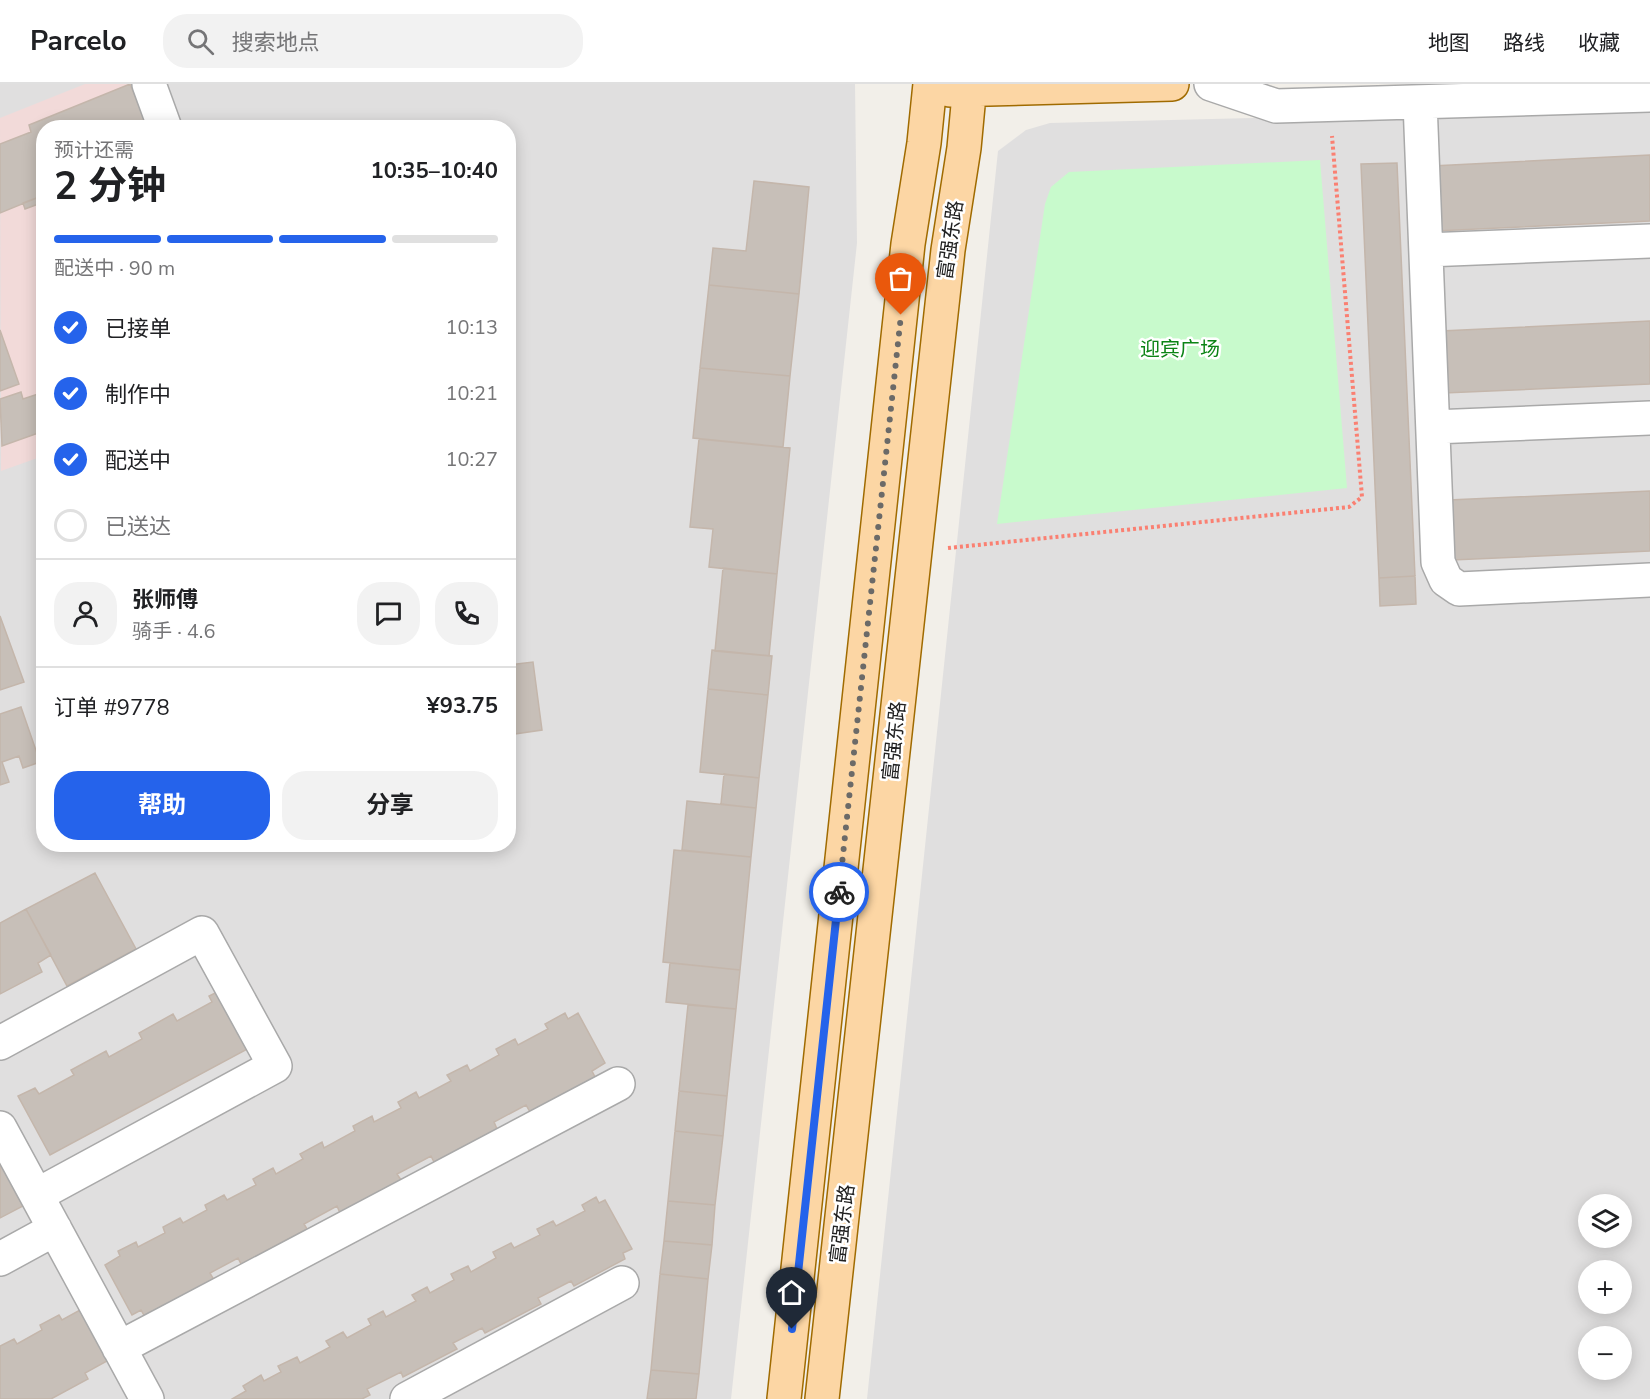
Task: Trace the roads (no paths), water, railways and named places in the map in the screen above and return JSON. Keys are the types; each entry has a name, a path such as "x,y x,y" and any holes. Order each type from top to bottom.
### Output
{"main road":[{"path":"930,87 1172,84"},
{"name":"富强东路","path":"784,1399 907,255 930,87"},
{"name":"富强东路","path":"822,1399 948,250 964,148 970,87"}],"street":[{"path":"149,84 162,120"},
{"path":"1211,84 1276,105 1650,95"},
{"path":"1420,102 1438,562 1446,580 1459,589 1650,580"},
{"path":"1426,250 1650,241"},
{"path":"1433,427 1650,418"},
{"path":"0,1043 202,933 275,1066 37,1195"},
{"path":"119,1348 618,1084"},
{"path":"0,1128 147,1399"},
{"path":"0,1259 55,1229"},
{"path":"407,1399 622,1283"}],"park label":[{"name":"迎宾广场","path":"1180,349"}]}
